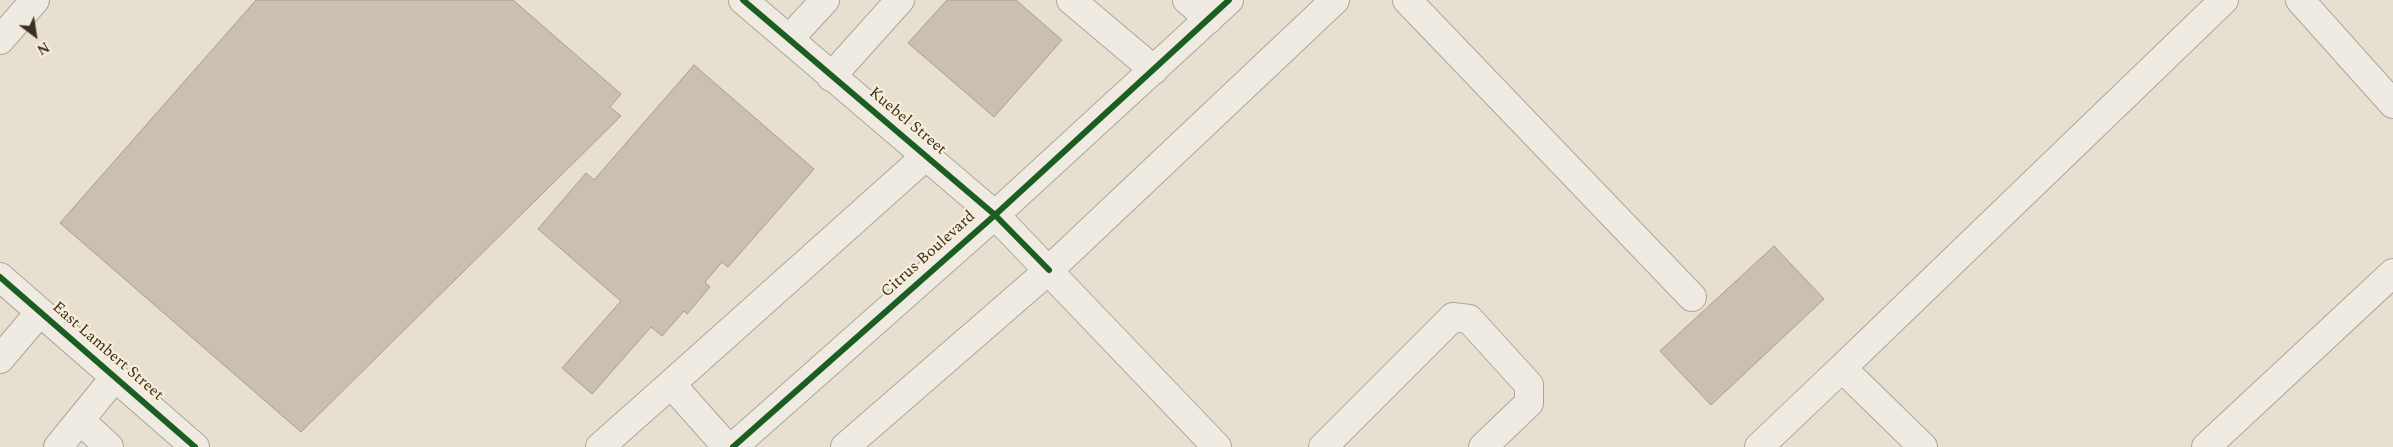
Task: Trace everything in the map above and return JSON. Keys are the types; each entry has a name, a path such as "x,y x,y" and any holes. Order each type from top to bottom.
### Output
{"street":[{"path":"0,40 35,0"},
{"name":"Kuebel Street","path":"743,0 995,215 1217,447"},
{"path":"789,39 826,0"},
{"path":"831,77 900,0"},
{"path":"1071,0 1154,70"},
{"path":"1187,0 1209,19"},
{"name":"Citrus Boulevard","path":"733,447 995,215 1230,0"},
{"path":"845,447 1049,270 1335,0"},
{"path":"1407,0 1692,297"},
{"path":"1759,447 2224,0"},
{"path":"2300,0 2393,104"},
{"path":"600,447 926,156"},
{"path":"2206,447 2393,273"},
{"name":"East Lambert Street","path":"0,277 196,447"},
{"path":"0,359 40,312"},
{"path":"1323,447 1453,317 1469,319 1529,385 1529,403 1483,447"},
{"path":"1842,368 1923,447"},
{"path":"58,447 115,377"},
{"path":"671,384 727,447"},
{"path":"81,421 109,447"}],"building":[{"path":"256,0 513,0 621,94 610,107 621,116 301,432 60,223"},
{"path":"947,0 1016,0 1062,40 994,117 908,43"},
{"path":"694,65 814,169 728,267 722,262 705,282 710,287 687,314 684,311 662,336 651,327 592,394 562,368 621,301 538,229 586,173 594,180"},
{"path":"1774,246 1824,299 1711,405 1660,351"}],"cycle path":[{"path":"743,0 995,215 1049,270"},
{"path":"733,447 995,215 1229,0"},
{"path":"0,277 195,447"}]}
